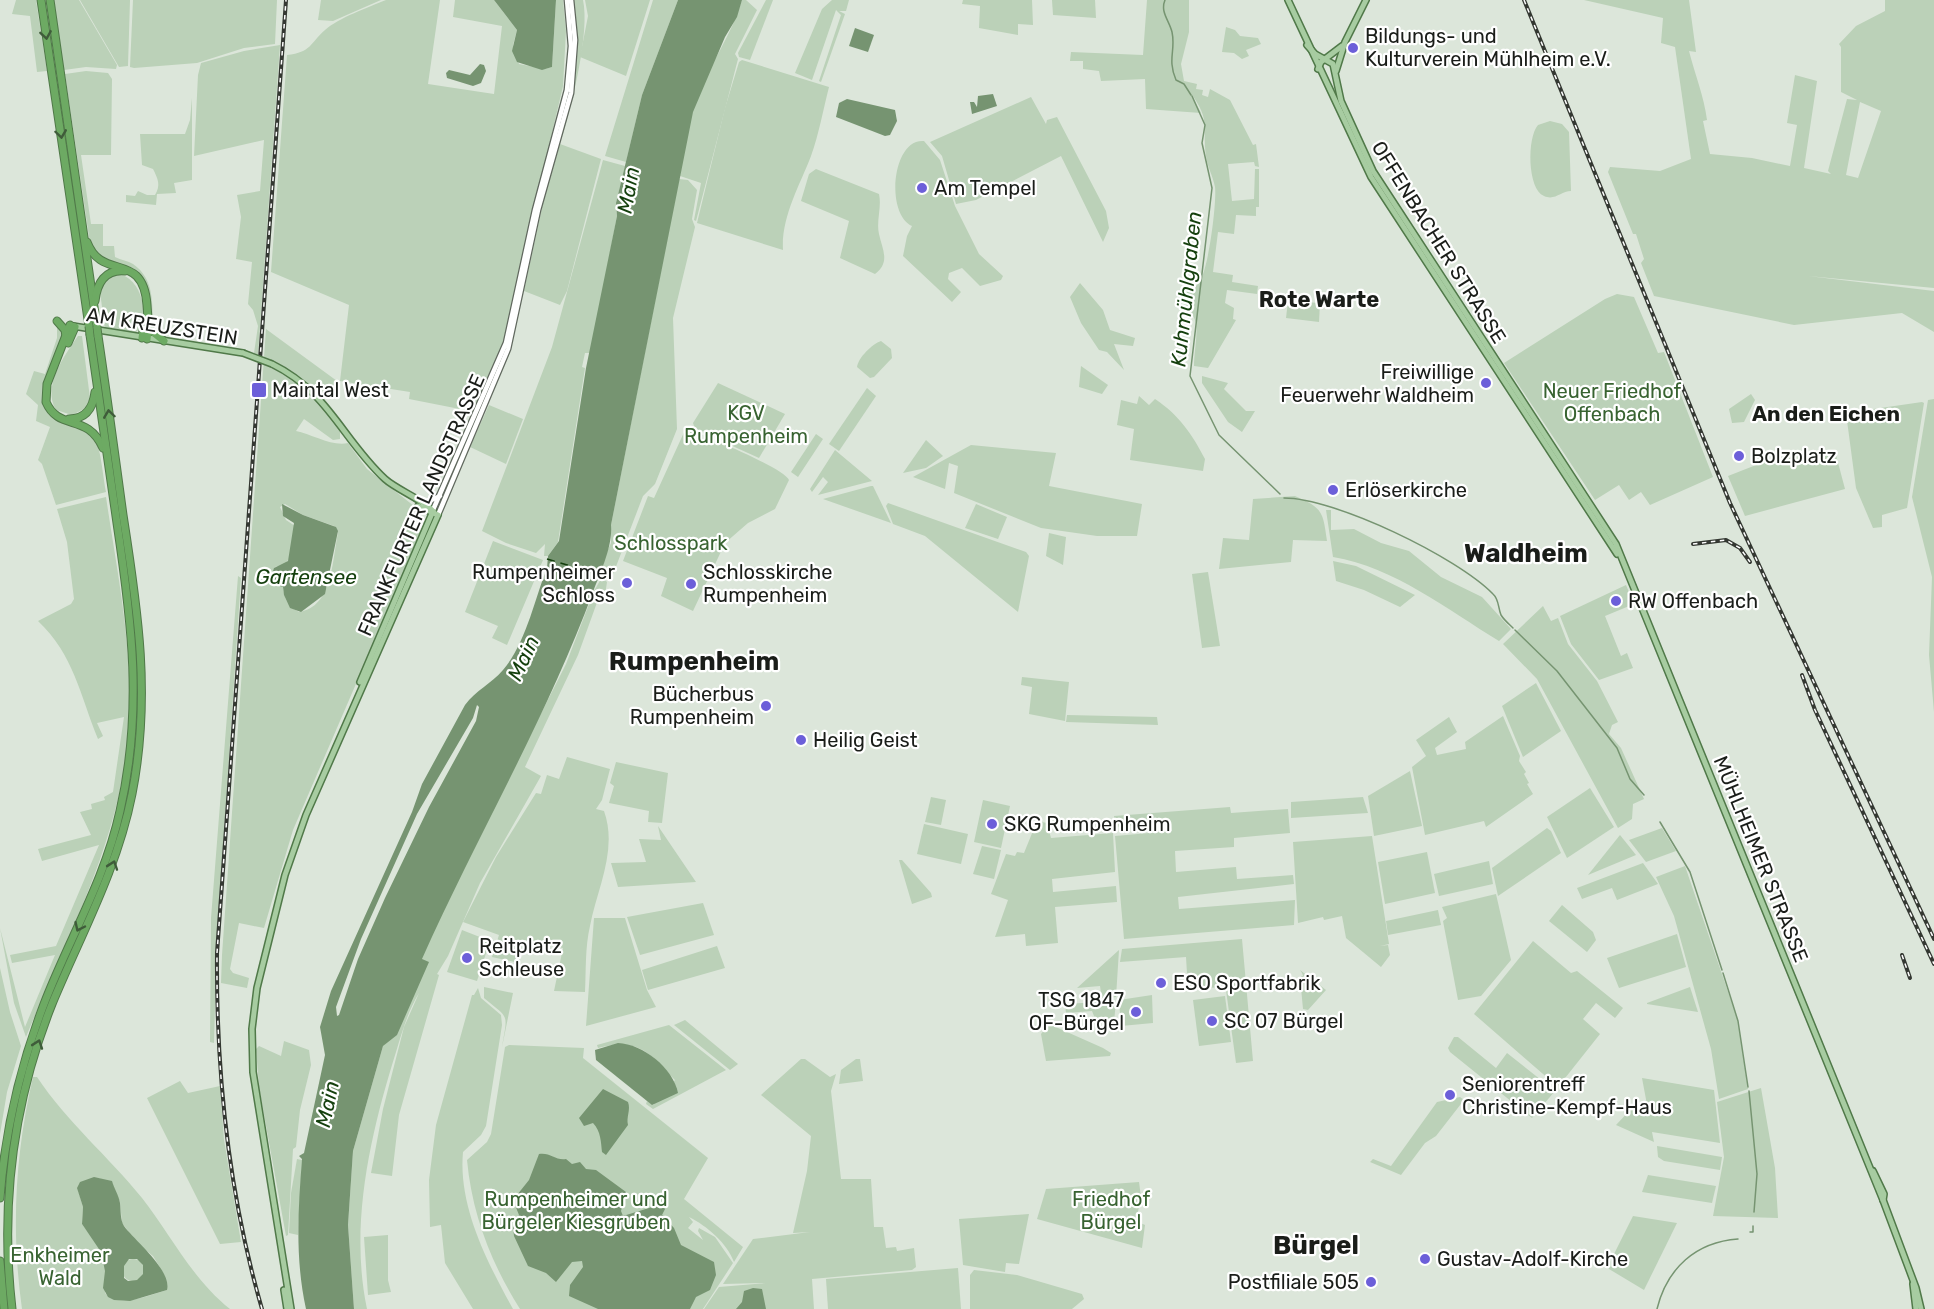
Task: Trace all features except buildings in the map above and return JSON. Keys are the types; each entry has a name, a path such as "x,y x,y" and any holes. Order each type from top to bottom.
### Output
{"highway":[{"path":"0,1198 10,1121 24,1060 44,1003 103,869 115,833 129,767 135,716 134,657 97,328 56,73 41,0"},
{"path":"12,1309 7,1255 7,1206 12,1148 22,1099 52,1006 94,914 117,855 128,814 139,751 142,704 142,649 96,380 56,73 50,0"},
{"path":"82,228 89,247 97,258 108,264 129,269 141,279 146,290 148,328 144,338"},
{"path":"94,313 96,290 104,277 117,271 131,273 139,280 144,291 144,338"},
{"path":"57,321 65,330 65,340"},
{"path":"72,326 47,390 50,406 64,418 82,416 93,405 96,380"},
{"path":"72,326 47,384 46,402 57,417 94,431 108,460"},
{"path":"148,328 164,341"},
{"path":"0,1261 4,1309"}],"main road":[{"name":"FRANKFURTER LANDSTRASSE","path":"252,1008 262,961 296,843 506,343 535,210 567,90 571,46 569,0"},
{"name":"FRANKFURTER LANDSTRASSE","path":"252,1008 259,962 292,842 427,526 510,342 538,210 571,93 575,47 569,0"},
{"name":"OFFENBACHER STRASSE","path":"1288,0 1318,69 1371,177 1497,366"},
{"path":"1325,82 1336,73 1345,42 1366,0"},
{"path":"1318,69 1319,63 1345,42"},
{"name":"OFFENBACHER STRASSE","path":"1307,45 1315,54 1326,58 1332,64 1341,101 1373,171 1497,366"},
{"name":"AM KREUZSTEIN","path":"72,326 243,353 272,364 318,396 381,475 434,513"},
{"name":"MÜHLHEIMER STRASSE","path":"1497,366 1616,544 1869,1165 1884,1194 1884,1200 1921,1309"},
{"name":"MÜHLHEIMER STRASSE","path":"1497,366 1625,566"},
{"path":"427,526 421,505 440,496"},
{"path":"252,1008 250,1080 285,1297 289,1309"},
{"path":"252,1008 255,1091 289,1309"},
{"name":"MÜHLHEIMER STRASSE","path":"1912,1278 1916,1309"}],"green space":[{"path":"16,0 36,0 47,71 37,72 30,16 12,14"},
{"path":"54,0 79,0 117,65 116,69 86,67 64,70"},
{"path":"80,0 130,0 128,66 119,67"},
{"path":"133,0 277,0 275,44 244,48 197,63 130,67"},
{"path":"321,0 381,0 333,21 318,20"},
{"path":"386,0 440,0 428,84 494,94 502,26 453,17 455,0 494,0 517,30 513,45 519,64 545,69 552,67 556,0 563,0 566,31 563,86 501,352 475,412 409,399 410,392 340,381 349,305 271,272 287,55 301,52 309,47 325,30 338,21"},
{"path":"572,0 583,0 584,31 575,88 562,137 574,79"},
{"path":"585,0 650,0 626,76 580,57 588,16"},
{"path":"653,0 678,0 642,95 626,162 605,156"},
{"path":"742,0 746,0 757,10 735,54 738,59 696,221 694,220 701,183 680,176 687,136 697,98 733,25"},
{"path":"766,0 773,0 750,60 739,57 738,53"},
{"path":"832,0 849,0 846,11 839,11 845,14 821,82 819,81 841,15 836,10 812,80 795,73 822,9"},
{"path":"963,0 1032,0 1033,25 1018,24 1018,35 979,28 980,6 962,4"},
{"path":"1052,0 1095,0 1096,18 1053,15"},
{"path":"1147,0 1189,0 1189,32 1181,64 1184,81 1197,84 1196,89 1203,90 1202,95 1208,97 1210,89 1230,100 1253,145 1256,144 1259,167 1255,166 1254,162 1228,164 1232,201 1254,199 1255,169 1259,169 1259,207 1256,207 1256,216 1236,215 1234,234 1218,232 1213,272 1233,275 1232,282 1258,286 1257,294 1227,290 1225,303 1234,308 1233,319 1236,320 1208,368 1194,366 1196,323 1185,301 1188,288 1197,285 1205,269 1215,207 1215,187 1207,160 1202,112 1192,95 1201,113 1146,109 1145,79 1101,81 1099,71 1083,69 1083,61 1070,61 1071,52 1143,55"},
{"path":"1584,0 1689,0 1696,52 1689,51 1706,111 1707,120 1703,121 1710,154 1752,158 1790,166 1797,125 1787,123 1795,75 1817,81 1804,168 1831,174 1828,171 1847,99 1857,100 1841,92 1841,47 1839,44 1856,26 1885,11 1885,0 1934,0 1934,288 1808,276 1934,291 1934,332 1902,313 1794,325 1654,296 1641,263 1644,259 1636,234 1633,234 1608,172 1610,167 1660,171 1691,159 1675,47 1661,43 1663,18","holes":["1860,102 1881,111 1858,178 1846,175"]},
{"path":"1226,27 1235,30 1240,36 1258,38 1261,44 1246,50 1249,56 1242,59 1234,53 1222,52"},
{"path":"280,45 258,355 254,353 258,326 253,310 248,304 252,262 236,259 241,217 237,195 260,191 264,140 194,156 198,75 201,63 244,51"},
{"path":"742,60 829,87 814,148 788,213 783,250 697,223 725,108 739,62"},
{"path":"86,71 108,73 112,79 111,155 81,155 91,224 103,224 103,246 114,246 115,257 133,264 149,284 153,326 150,329 140,276 136,270 100,255 89,237 65,74"},
{"path":"1031,97 1046,124 1047,120 1057,117 1106,211 1109,228 1103,242 1061,156 976,200 956,204 942,156 930,142"},
{"path":"192,98 192,180 174,183 176,193 157,194 156,205 126,202 126,195 135,196 138,191 147,195 155,195 158,188 153,169 142,165 140,134 185,134 190,120"},
{"path":"1550,121 1562,124 1569,132 1571,191 1555,197 1544,196 1538,191 1534,184 1530,162 1534,131 1538,125"},
{"path":"924,141 940,160 955,206 979,254 1003,276 1001,280 980,286 962,268 949,273 948,279 961,292 952,302 903,256 907,236 912,226 903,219 898,207 895,193 896,178 899,163 905,151 913,143"},
{"path":"560,144 601,159 567,291 560,305 524,291 543,203"},
{"path":"603,160 625,166 616,203 617,216 594,336 590,353 585,353 582,367 585,368 558,542 548,556 544,556 545,544 536,553 506,543 482,531 552,347"},
{"path":"816,169 879,194 878,229 884,260 883,265 875,274 840,258 849,221 801,201 809,174"},
{"path":"679,179 688,180 697,190 692,219 695,227 673,318 677,429 655,484 643,496 612,577 602,573 604,558 611,543 611,525"},
{"path":"117,274 133,282 142,299 143,319 135,333 105,329 100,292 108,277"},
{"path":"1080,283 1103,310 1110,330 1135,338 1133,346 1114,344 1124,370 1107,352 1099,350 1081,323 1070,297"},
{"name":"Neuer Friedhof Offenbach","path":"1617,294 1634,297 1658,353 1664,352 1713,477 1650,505 1641,492 1629,500 1619,485 1595,500 1504,363 1605,299"},
{"path":"1288,301 1320,303 1319,322 1286,318"},
{"path":"57,325 64,334 45,385 48,411 79,426 94,439 101,458 106,492 56,505 42,464 38,460 50,427 36,421 38,405 26,394 34,371 45,374 57,338"},
{"path":"266,329 337,381 326,398 320,396 317,399 340,430 340,439 333,440 304,419 296,431 329,442 348,443 367,469 414,506 422,523 418,540 293,830 264,928 239,923 230,969 233,973 249,978 247,988 221,983","holes":["285,504 303,515 334,526 338,533 332,569 325,592 310,608 299,612 287,601 283,587 273,584 271,577 275,567 285,564 289,559 295,526 286,520 280,507"]},
{"path":"78,336 82,336 90,398 86,408 72,415 56,410 52,401 52,391 57,372"},
{"path":"881,341 891,349 892,358 874,377 870,378 857,367 858,363 866,352"},
{"path":"1081,366 1108,385 1102,394 1079,387"},
{"path":"1202,376 1228,383 1224,389 1246,411 1255,411 1242,432 1228,422 1202,383"},
{"name":"KGV Rumpenheim","path":"718,383 785,414 759,458 695,429 693,423"},
{"path":"867,388 876,396 839,451 829,444"},
{"path":"1751,394 1755,400 1744,422 1732,423 1729,409"},
{"path":"1139,396 1149,405 1155,399 1184,426 1205,459 1203,471 1130,460 1134,429 1117,425 1121,400 1137,404"},
{"path":"1934,399 1934,712 1929,655 1932,577 1912,497 1928,400"},
{"path":"1924,403 1907,508 1882,515 1882,527 1873,528 1856,488 1846,413"},
{"path":"489,405 523,419 506,464 470,447"},
{"name":"Schlosspark","path":"686,428 759,460 789,480 775,509 748,523 725,543 693,611 661,596 667,578 623,561 648,496 654,498"},
{"path":"816,434 823,439 798,477 791,472"},
{"path":"926,440 943,456 926,468 903,473"},
{"path":"971,445 1056,453 1049,486 1142,504 1137,536 1097,536 1041,528 954,493 958,466 949,463 945,489 913,477"},
{"path":"835,450 872,481 818,495 828,482 823,477 812,492 810,489"},
{"path":"1815,452 1836,455 1845,489 1745,516 1728,476 1774,458"},
{"path":"871,486 891,523 823,499"},
{"path":"1295,496 1311,504 1320,512 1327,541 1293,540 1291,562 1219,569 1223,538 1249,540 1253,499"},
{"path":"106,497 129,666 129,723 125,764 117,805 91,884 26,1037 14,1003 0,928 25,1027 55,955 12,963 10,955 56,946 99,845 42,861 38,849 91,835 80,812 92,809 91,804 105,800 104,797 113,792 124,717 97,723 103,736 98,739 68,662 50,634 38,621 71,604 74,599 67,542 57,509"},
{"path":"888,503 1026,552 1029,556 1018,612 925,536 893,524 886,506"},
{"path":"976,504 1007,517 998,539 965,528"},
{"path":"1326,510 1331,510 1331,530 1354,529 1381,543 1409,551 1441,577 1482,597 1511,629 1499,641 1399,580 1356,562 1333,557"},
{"path":"1049,533 1066,537 1063,565 1046,556"},
{"path":"493,541 543,560 507,645 492,638 498,626 465,612"},
{"path":"1333,561 1356,566 1415,595 1400,607 1364,590 1336,581"},
{"path":"1208,572 1220,646 1202,648 1192,574"},
{"path":"238,576 241,578 217,936 214,1043 210,1042 211,918"},
{"path":"602,577 607,582 605,595 599,597 578,655 525,767 541,776 480,883 448,956 437,974 439,975 399,1115 392,1176 371,1173 383,1109 404,1027 419,993 403,1029 378,1114 365,1179 360,1244 367,1309 354,1309 348,1225 353,1151 383,1046 389,1039 405,996 452,890 566,664 594,591"},
{"path":"1626,585 1634,604 1605,616 1621,656 1627,653 1633,668 1599,680 1571,644 1560,616"},
{"path":"1543,606 1551,621 1558,618 1568,644 1597,681 1618,722 1612,725 1609,734 1621,748 1644,799 1633,804 1632,819 1618,828 1537,679 1503,644"},
{"path":"1022,677 1069,682 1065,721 1029,714 1032,687 1021,685"},
{"path":"1536,683 1561,731 1523,757 1502,706"},
{"path":"1067,715 1157,717 1158,725 1066,722"},
{"path":"1503,716 1520,756 1519,761 1526,772 1524,774 1529,783 1527,784 1533,794 1486,827 1484,821 1425,835 1412,767 1426,756 1416,740 1449,717 1457,732 1435,748 1437,755 1466,749 1465,742"},
{"path":"567,757 610,769 602,800 596,809 604,811 609,840 605,869 588,934 585,992 554,991 563,948 524,940 519,963 492,957 499,935 463,922 496,857 536,793 541,794 547,775 559,779"},
{"path":"616,762 668,773 662,823 648,822 649,811 609,803 614,786 610,783"},
{"path":"1410,771 1422,826 1374,836 1368,796"},
{"path":"1590,788 1614,827 1567,858 1547,817"},
{"path":"931,797 946,800 941,825 925,822"},
{"path":"1363,797 1368,813 1291,818 1291,802"},
{"name":"SKG Rumpenheim","path":"983,800 1010,806 1001,848 974,842"},
{"path":"1230,807 1231,813 1288,809 1290,833 1234,838 1234,847 1175,851 1176,872 1236,867 1237,879 1293,875 1294,884 1178,897 1179,909 1295,900 1294,925 1124,939 1115,836 1172,831 1171,822 1114,827 1114,816"},
{"path":"1037,821 1047,823 1051,838 1113,833 1115,872 1052,879 1053,892 1116,886 1117,902 1055,907 1058,943 1026,946 1025,934 995,937 1008,900 991,894 1006,854 1015,856 1017,852 1024,853"},
{"path":"924,824 968,834 961,864 917,854"},
{"path":"658,826 696,882 618,887 611,863 646,862 639,839 661,840"},
{"path":"1547,828 1551,831 1561,853 1498,896 1492,868"},
{"path":"1662,828 1676,851 1646,862 1629,840"},
{"path":"1620,835 1636,855 1588,875"},
{"path":"1372,836 1389,944 1380,946 1388,945 1390,955 1381,967 1346,938 1342,916 1324,920 1323,917 1298,923 1293,842"},
{"path":"982,846 1001,850 994,879 973,874"},
{"path":"1427,852 1435,893 1385,904 1378,862"},
{"path":"899,860 902,860 932,897 912,904"},
{"path":"1489,861 1493,884 1439,896 1434,874"},
{"path":"1643,863 1658,884 1617,900 1612,888 1582,899 1577,888"},
{"path":"1685,866 1738,1021 1748,1089 1719,1099 1711,1049 1674,916 1656,877"},
{"path":"1496,894 1511,960 1481,996 1458,1000 1443,921 1447,918 1442,907"},
{"path":"703,903 714,935 640,955 627,917"},
{"path":"1562,905 1593,932 1596,940 1587,952 1549,921"},
{"path":"1438,910 1441,925 1388,935 1386,921"},
{"path":"594,918 625,918 647,990 656,1007 586,1026"},
{"path":"462,930 490,941 477,981 447,972"},
{"path":"1677,934 1686,967 1619,988 1607,958"},
{"path":"1242,939 1253,1061 1236,1063 1226,990 1221,990 1220,987 1188,990 1186,957 1120,962 1122,949"},
{"path":"1533,941 1571,973 1577,971 1623,1008 1615,1018 1596,1003 1583,1019 1600,1034 1558,1087 1474,1014"},
{"path":"717,946 725,968 648,990 642,970"},
{"path":"1119,950 1116,997 1102,999 1100,986 1077,988"},
{"path":"0,968 21,1046 7,1092 0,1134"},
{"path":"1300,970 1326,990 1308,1010 1303,1009 1300,977 1303,976"},
{"path":"484,987 513,993 502,1047 505,1017 484,998"},
{"path":"1690,987 1698,1012 1647,1004 1647,1003"},
{"path":"478,988 481,998 501,1015 502,1025 486,1126 481,1135 463,1152 465,1193 484,1253 513,1309 473,1309 445,1263 441,1225 430,1227 429,1180 436,1125 472,995"},
{"name":"TSG 1847 OF-Bürgel","path":"1152,995 1153,1023 1121,1026 1119,1000"},
{"name":"SC 07 Bürgel","path":"1225,996 1231,1042 1199,1046 1193,1000"},
{"path":"1116,1001 1114,1022 1096,1021 1092,1011 1066,1013 1065,1004"},
{"path":"685,1020 738,1064 730,1070 674,1025"},
{"path":"1049,1024 1103,1048 1111,1053 1110,1056 1046,1061 1041,1034"},
{"path":"669,1025 726,1070 653,1109 646,1104 647,1101 653,1105 675,1080 642,1049 623,1044 598,1048 597,1045"},
{"path":"1454,1037 1458,1037 1496,1068 1507,1053 1555,1091 1532,1118 1450,1052 1448,1048"},
{"path":"284,1041 309,1050 311,1065 300,1110 296,1147 293,1149 288,1235 286,1236 259,1087 256,1049 259,1046 281,1056"},
{"name":"Rumpenheimer und Bürgeler Kiesgruben","path":"509,1045 584,1048 583,1058 708,1158 684,1199 743,1247 734,1262 727,1248 716,1236 689,1217 693,1222 688,1228 703,1240 698,1231 699,1228 715,1237 733,1263 703,1309 520,1309 500,1274 478,1219 467,1160 487,1142 491,1134 505,1047"},
{"path":"801,1059 805,1059 830,1077 836,1074 831,1091 841,1179 871,1179 874,1227 883,1227 886,1248 896,1247 897,1251 914,1248 916,1267 912,1270 812,1279 814,1309 704,1309 719,1287 766,1283 723,1284 753,1239 810,1232 793,1233 807,1171 811,1136 761,1095"},
{"path":"856,1059 860,1059 863,1081 839,1084 841,1070"},
{"name":"Enkheimer Wald","path":"33,1077 37,1077 74,1124 142,1198 204,1284 230,1309 22,1309 16,1222 19,1164","holes":["98,1178 112,1183 120,1202 122,1223 138,1244 153,1256 164,1274 167,1290 126,1300 111,1298 105,1293 105,1267 100,1249 82,1224 83,1207 78,1190"]},
{"path":"1642,1078 1714,1090 1720,1143 1652,1132 1654,1142 1616,1125 1634,1106 1648,1110"},
{"path":"180,1081 188,1093 220,1086 224,1140 241,1242 220,1244 147,1098"},
{"path":"1761,1088 1775,1168 1778,1218 1713,1216 1724,1157 1717,1102"},
{"path":"1460,1097 1464,1100 1436,1136 1425,1143 1401,1175 1370,1162 1373,1159 1391,1166 1437,1102"},
{"path":"1657,1146 1722,1157 1720,1170 1664,1161 1658,1157"},
{"path":"297,1159 302,1160 298,1235 289,1233 291,1193"},
{"path":"1648,1175 1716,1186 1712,1203 1642,1192"},
{"name":"Friedhof Bürgel","path":"1139,1182 1141,1197 1136,1221 1145,1225 1142,1248 1037,1219 1046,1189"},
{"name":"Friedhof Bürgel","path":"1029,1214 1019,1264 1006,1263 1005,1272 963,1265 959,1219"},
{"path":"1633,1216 1677,1223 1644,1290 1609,1269 1608,1266"},
{"path":"388,1235 388,1280 391,1292 368,1295 364,1237"},
{"path":"133,1259 141,1262 144,1270 141,1278 133,1281 125,1278 122,1270 125,1262"},
{"path":"958,1268 961,1309 828,1309 826,1279"},
{"path":"974,1270 1017,1275 1082,1294 1084,1299 1072,1309 970,1309 970,1275"}],"water":[{"path":"494,0 556,0 552,67 542,70 517,62 512,51 517,30"},
{"name":"Main","path":"678,0 742,0 737,17 725,37 693,112 605,559 574,639 533,732 422,959 429,962 397,1035 383,1046 353,1151 348,1225 354,1309 306,1309 299,1253 302,1159 299,1156 304,1153 325,1055 320,1027 331,991 412,812 422,784 465,705 503,670 518,647 547,568 548,556 559,541 586,368 617,216 616,203 642,95","holes":["477,705 479,707 476,721 429,807 385,898 358,959 337,1016 336,1007 361,939 417,814 473,718"]},
{"path":"855,28 874,35 868,52 849,46"},
{"path":"480,64 484,65 486,71 481,83 473,86 447,78 446,73 449,70 470,75"},
{"path":"993,94 997,106 972,114 970,102 974,102 977,107 978,96"},
{"path":"847,99 895,110 897,121 890,135 885,136 836,117 839,103"},
{"name":"Gartensee","path":"282,504 303,515 336,527 338,531 325,594 301,612 290,608 283,587 273,584 271,577 274,568 288,561 294,523 283,516"},
{"path":"618,1043 628,1044 656,1059 670,1075 678,1093 652,1105 596,1060 595,1050"},
{"path":"603,1089 628,1102 629,1108 628,1125 606,1155 602,1152 596,1126 593,1123 584,1126 579,1118"},
{"path":"539,1154 566,1159 572,1164 580,1162 586,1169 596,1170 626,1192 621,1211 623,1216 662,1204 667,1205 662,1215 674,1228 681,1245 714,1262 716,1275 710,1290 696,1297 690,1309 598,1309 569,1296 570,1285 583,1267 582,1261 572,1262 556,1282 546,1273 528,1266 514,1236 513,1228 519,1215 513,1200 529,1180"},
{"path":"94,1177 112,1181 119,1200 123,1224 152,1256 164,1274 167,1290 130,1301 114,1300 108,1297 103,1288 105,1271 101,1252 82,1224 83,1207 77,1188 80,1182","holes":["129,1259 137,1259 143,1265 143,1274 137,1280 128,1281 124,1278 124,1266"]},
{"path":"753,1288 762,1289 766,1309 736,1309 742,1302 744,1291"}],"waterway":[{"name":"Kuhmühlgraben","path":"1165,0 1164,12 1173,38 1173,73 1176,80 1184,84 1191,95"},
{"name":"Kuhmühlgraben","path":"1192,96 1205,125 1202,143 1212,188 1190,376 1219,435 1280,494"},
{"name":"Kuhmühlgraben","path":"1284,498 1333,508 1394,532 1424,547 1476,579 1493,594 1501,615 1513,628"},
{"name":"Kuhmühlgraben","path":"1515,630 1557,671 1617,748 1630,779 1644,795"},
{"name":"Kuhmühlgraben","path":"1660,822 1690,872 1722,970"},
{"name":"Kuhmühlgraben","path":"1723,973 1738,1021 1748,1087"},
{"name":"Kuhmühlgraben","path":"1749,1091 1757,1174 1754,1212"},
{"name":"Kuhmühlgraben","path":"1750,1232 1753,1232 1753,1226"},
{"name":"Kuhmühlgraben","path":"1657,1309 1668,1281 1686,1260 1709,1245 1738,1239"}],"ferry route":[{"path":"547,559 601,575"}],"railway":[{"path":"262,1309 240,1221 226,1132 219,1043 217,953 286,0"},
{"path":"1524,0 1730,503 1934,939"},
{"path":"1693,544 1726,540 1740,548 1750,562"},
{"path":"1802,675 1815,710 1934,964"},
{"path":"1902,955 1910,978"}],"place":[{"name":"Bildungs- und Kulturverein Mühlheim e.V.","path":"1353,48"},
{"name":"Am Tempel","path":"922,188"},
{"name":"Freiwillige Feuerwehr Waldheim","path":"1486,383"},
{"name":"Maintal West","path":"259,390"},
{"name":"Bolzplatz","path":"1739,456"},
{"name":"Erlöserkirche","path":"1333,490"},
{"name":"Rumpenheimer Schloss","path":"627,583"},
{"name":"Schlosskirche Rumpenheim","path":"691,584"},
{"name":"RW Offenbach","path":"1616,601"},
{"name":"Bücherbus Rumpenheim","path":"766,706"},
{"name":"Heilig Geist","path":"801,740"},
{"name":"SKG Rumpenheim","path":"992,824"},
{"name":"Reitplatz Schleuse","path":"467,958"},
{"name":"ESO Sportfabrik","path":"1161,983"},
{"name":"TSG 1847 OF-Bürgel","path":"1136,1012"},
{"name":"SC 07 Bürgel","path":"1212,1021"},
{"name":"Seniorentreff Christine-Kempf-Haus","path":"1450,1095"},
{"name":"Gustav-Adolf-Kirche","path":"1425,1259"},
{"name":"Postfiliale 505","path":"1371,1282"}],"district":[{"name":"Rote Warte","path":"1319,299"},
{"name":"An den Eichen","path":"1826,413"},
{"name":"Waldheim","path":"1526,553"},
{"name":"Rumpenheim","path":"694,661"},
{"name":"Bürgel","path":"1316,1245"}]}
